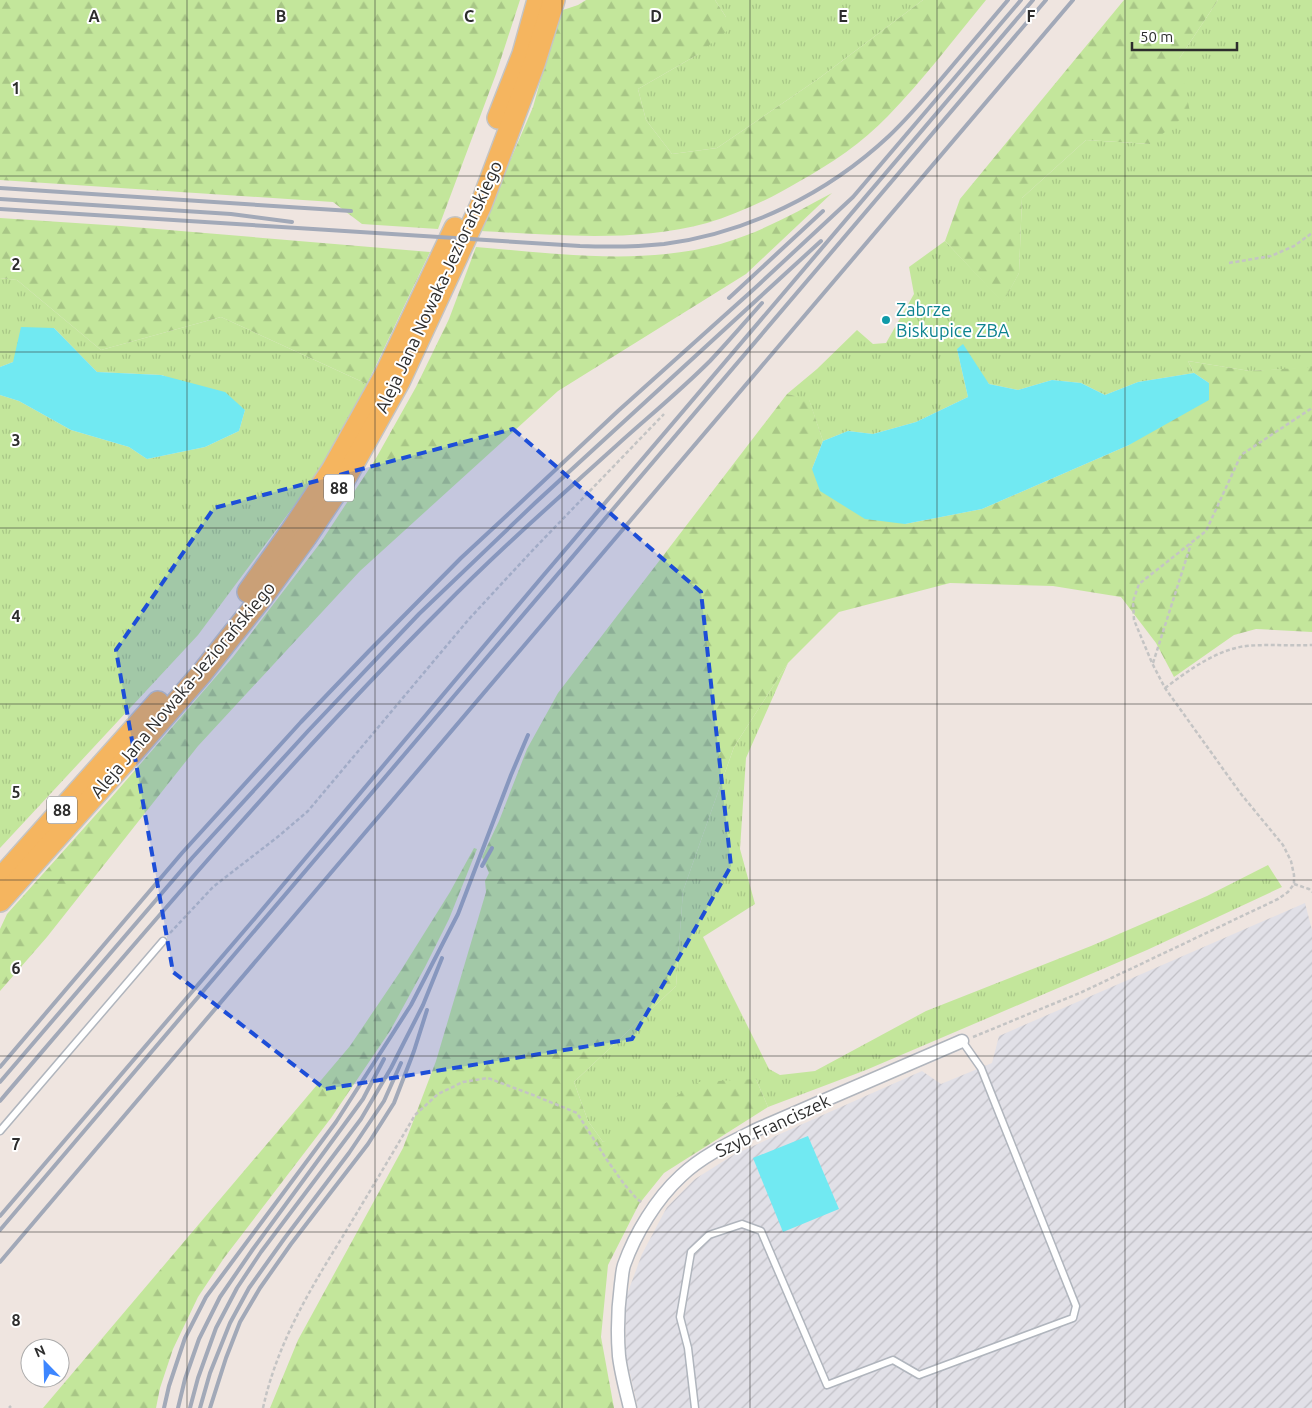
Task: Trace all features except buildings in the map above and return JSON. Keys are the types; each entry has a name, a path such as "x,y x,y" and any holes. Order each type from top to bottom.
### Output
{"main road":[{"name":"Aleja Jana Nowaka-Jeziorańskiego","path":"0,879 190,665 252,588 332,470 385,375 466,203 522,54 538,0"},
{"name":"Aleja Jana Nowaka-Jeziorańskiego","path":"0,901 202,673 263,596 345,479 399,382 481,206 534,64 554,0"}],"street":[{"name":"Szyb Franciszek","path":"630,1408 620,1356 618,1304 623,1266 652,1209 665,1192 682,1175 730,1143 758,1129 962,1042"}],"lane":[{"path":"0,1131 163,941"},
{"path":"695,1408 688,1348 680,1316 691,1252 709,1235 742,1224 761,1231 828,1385 893,1360 919,1375 1073,1318 1076,1306 981,1068 962,1042"}],"path":[{"path":"1229,263 1271,256 1294,246 1312,233"},
{"path":"962,1042 1082,992 1278,898 1288,892 1294,884 1291,861 1283,845 1241,794 1165,688 1134,620 1133,601 1139,584 1206,531 1241,455 1312,408"},
{"path":"163,941 213,887 308,811 469,619 664,414"},
{"path":"1152,663 1192,543"},
{"path":"1165,688 1205,660 1225,651 1246,646 1312,645"},
{"path":"1294,884 1309,889 1312,892"},
{"path":"263,1408 265,1396 280,1353 306,1298 415,1115 438,1094 463,1082 488,1078 577,1113 624,1184 637,1199 652,1209"}],"highlighted area":[{"path":"513,429 701,592 731,866 632,1039 325,1089 173,972 116,650 214,508"}],"shaded area":[{"path":"1305,903 1312,930 1312,1408 638,1408 626,1356 625,1300 642,1254 667,1207 695,1179 735,1154 922,1071 941,1084 992,1063 999,1036"}],"green space":[{"path":"0,0 520,0 496,74 438,229 362,224 333,202 0,180"},
{"path":"586,0 715,0 726,17 727,31 697,55 638,89 646,120 672,154 717,148 818,79 923,0 986,0 914,88 868,135 824,167 755,205 707,223 651,233 594,236 480,231 533,107 560,11"},
{"path":"715,0 923,0 818,79 717,148 672,154 646,120 638,89 697,55 726,17"},
{"path":"1124,0 1218,0 1179,59 1190,112 1150,144 1086,140 1022,198 1019,273 1003,303 945,241 960,199"},
{"path":"1218,0 1312,0 1312,368 1250,371 1188,361 1194,373 1138,382 1105,395 1081,383 1052,380 1018,390 989,384 957,349 968,397 916,422 873,434 848,431 823,441 809,400 787,394 817,369 857,330 873,344 886,343 914,294 909,267 945,241 1003,302 1019,273 1022,198 1086,140 1150,144 1179,59"},
{"path":"832,193 746,274 558,391 360,571 198,746 47,937 0,991 0,929 7,914 233,657 321,542 375,460 416,387 449,319 476,247 544,253 613,256 647,256 681,252 714,246 747,235 779,221"},
{"path":"0,218 121,226 430,252 367,384 221,317 101,350 17,280 0,278"},
{"path":"0,278 17,280 101,350 221,317 367,384 317,475 198,635 0,848 0,395 19,401 71,430 129,447 147,459 205,447 239,431 245,410 162,375 97,372 54,328 13,362 0,367"},
{"path":"1188,361 1250,371 1312,367 1312,632 1256,629 1234,635 1174,677 1156,643 1121,597 1053,586 950,583 839,612 788,663 734,747 683,891 676,986 574,1082 588,1121 603,1142 699,1082 756,1079 768,1107 664,1173 639,1204 608,1265 601,1337 614,1408 270,1408 298,1340 403,1148 436,1061 486,892 485,881 489,873 482,857 499,821 527,749 558,693 787,394 809,399 823,441 812,469 905,524 982,509 1129,445 1209,383 1194,373"},
{"path":"788,663 746,758 740,849 755,904 703,937 769,1069 780,1075 815,1071 926,1011 1091,946 1207,896 1268,865 1282,887 1147,950 866,1070 768,1107 756,1079 603,1142 588,1121 574,1082 676,986 683,891 734,747"},
{"path":"474,848 477,849 449,919 390,1031 331,1118 224,1258 198,1297 173,1349 160,1388 156,1408 43,1408 60,1388 70,1388 70,1376 350,1046 400,972 450,892"}],"water":[{"path":"21,327 54,328 97,372 161,375 225,392 245,410 239,431 205,447 147,459 129,447 71,430 19,401 0,395 0,367 13,362"},
{"path":"963,344 989,384 1018,390 1052,380 1081,383 1105,395 1138,382 1194,373 1209,383 1209,400 1129,445 982,509 905,524 865,519 820,491 812,469 823,441 848,431 873,434 916,422 968,397 957,349"},
{"path":"808,1136 839,1209 783,1232 753,1158"}],"railway":[{"path":"0,209 580,246 643,246 695,239 725,231 784,208 812,193 865,157 910,115 1008,0"},
{"path":"0,1067 182,853 301,722 461,558 618,411 853,197 1021,0"},
{"path":"0,1216 256,917 542,577 1033,0"},
{"path":"0,1230 1046,0"},
{"path":"0,1262 1073,0"},
{"path":"0,188 351,211"},
{"path":"0,199 231,214 292,222"},
{"path":"729,298 823,211"},
{"path":"0,1082 192,858 308,731 419,614 535,503 821,241"},
{"path":"0,1101 216,851 326,728 383,668 505,547 699,372 762,303"},
{"path":"164,1408 169,1386 185,1338 206,1297 336,1122 411,1005 458,914 528,735"},
{"path":"482,866 492,848"},
{"path":"190,1408 198,1378 216,1328 237,1288 261,1252 361,1119 391,1068 423,1005 442,958"},
{"path":"210,1408 240,1322 260,1288 291,1244 368,1144 394,1103 427,1010"},
{"path":"178,1408 185,1379 199,1339 220,1297 363,1099 384,1059"},
{"path":"200,1408 210,1373 230,1323 249,1288 349,1153 384,1101 401,1063"}],"place":[{"name":"Zabrze Biskupice ZBA","path":"886,320"}]}
